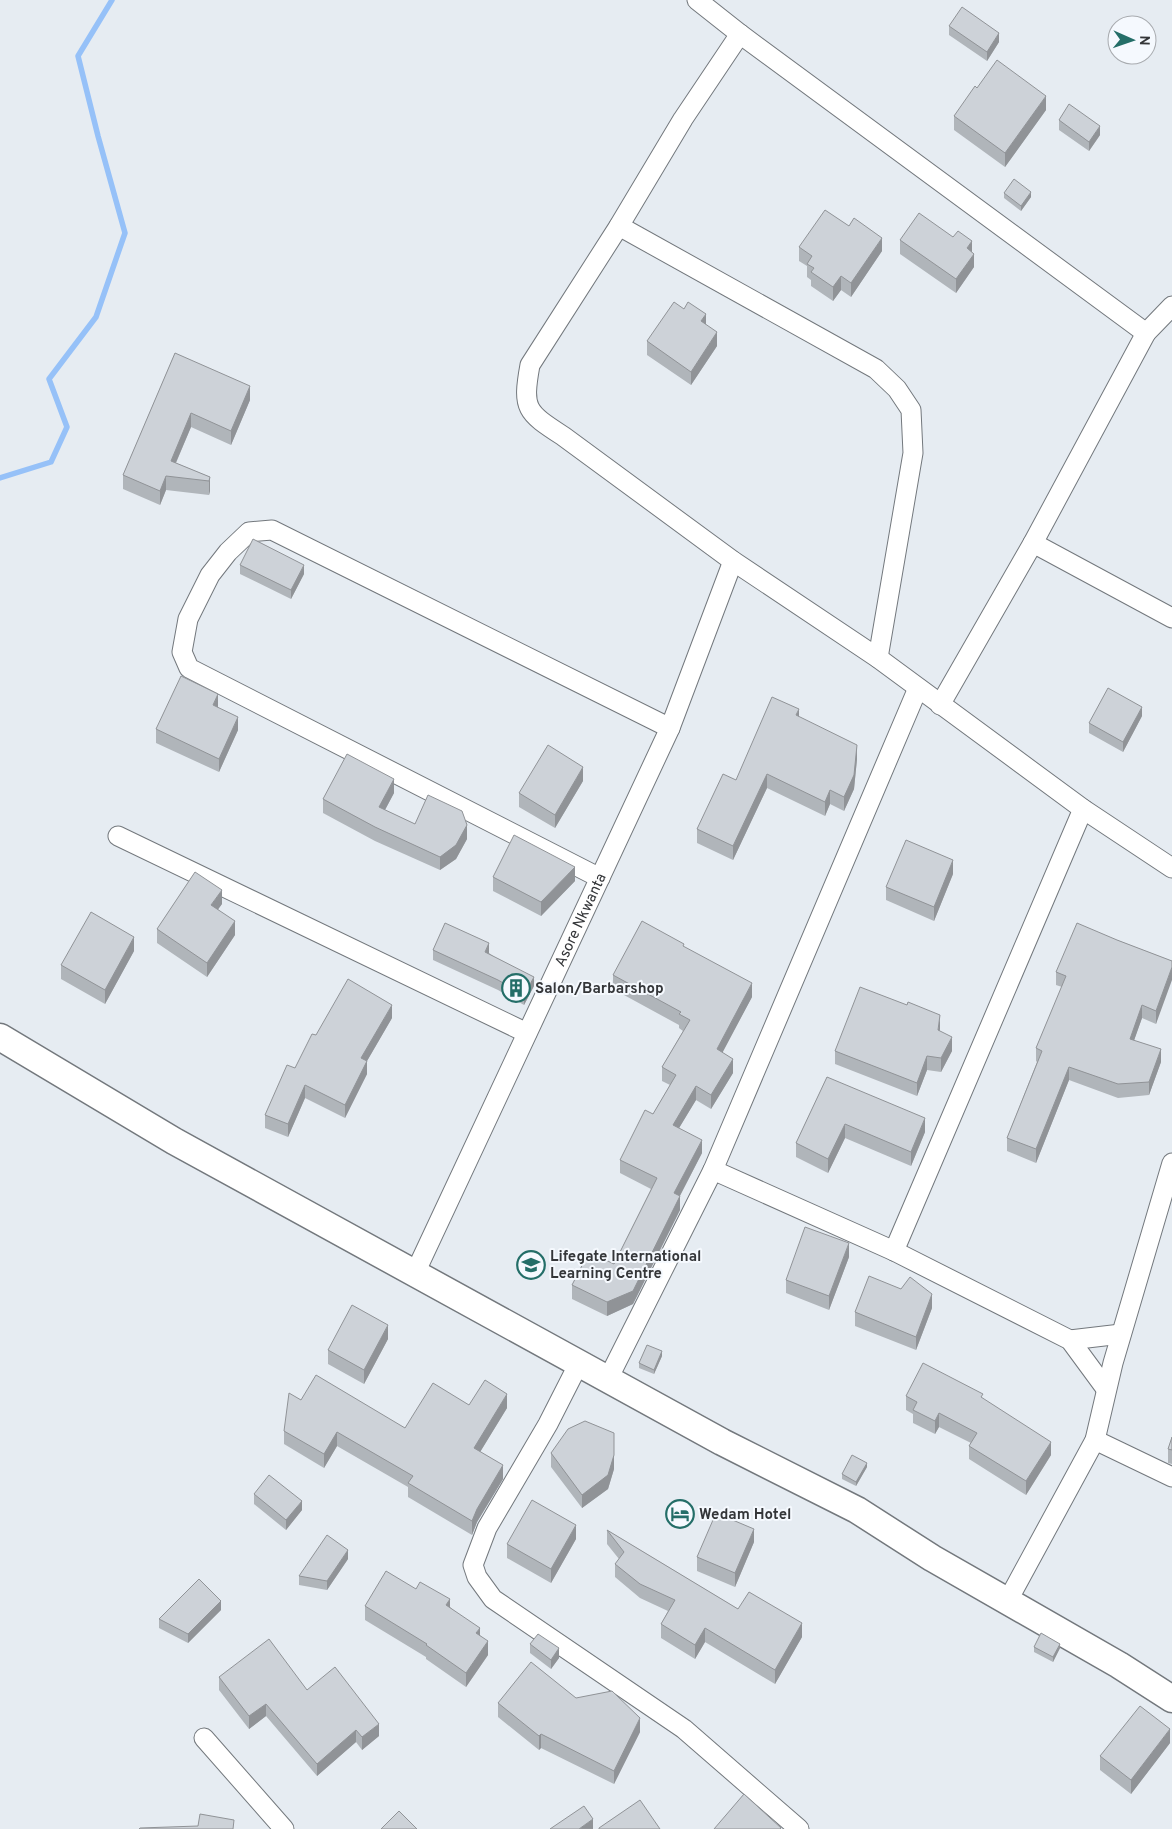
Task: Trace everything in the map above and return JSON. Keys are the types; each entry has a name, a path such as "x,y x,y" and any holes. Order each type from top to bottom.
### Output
{"street":[{"path":"697,0 740,34 1146,333"},
{"path":"740,34 683,120 619,226 530,365 525,392 529,408 537,419 570,441 733,561 878,658 1083,808 1172,868"},
{"path":"619,226 876,369 897,389 911,410 913,454 878,658"},
{"path":"940,705 1033,543 1146,333 1172,306"},
{"path":"600,878 189,668 182,652 188,619 210,576 228,552 249,532 272,530 670,728"},
{"path":"1033,543 1172,618"},
{"name":"Asore Nkwanta","path":"415,1273 670,728 733,561"},
{"path":"608,1379 713,1170 918,688"},
{"path":"894,1251 1083,808"},
{"path":"118,836 527,1033"},
{"path":"0,1037 174,1141 722,1442 857,1510 932,1558 1119,1665 1172,1699"},
{"path":"1007,1602 1095,1440 1121,1334 1172,1163"},
{"path":"713,1170 894,1251 1070,1340 1106,1389"},
{"path":"1070,1340 1121,1334"},
{"path":"579,1363 548,1424 487,1528 473,1565 477,1577 493,1599 684,1729 799,1829"},
{"path":"1095,1440 1172,1477"},
{"path":"204,1738 284,1829"}],"building":[{"path":"962,7 999,33 987,52 949,26"},
{"path":"997,60 1046,96 1005,153 954,116 975,86 977,88"},
{"path":"1069,104 1100,126 1089,142 1059,120"},
{"path":"1014,179 1031,192 1021,206 1004,193"},
{"path":"825,210 849,226 854,218 882,238 851,283 841,276 833,287 811,272 814,268 807,264 812,256 799,247"},
{"path":"919,213 953,237 958,231 972,241 967,248 974,254 956,279 900,240"},
{"path":"674,302 684,309 688,302 706,314 701,321 717,332 691,372 647,341"},
{"path":"175,353 250,386 231,431 191,413 171,461 210,477 209,481 166,476 160,491 123,475"},
{"path":"253,539 304,565 291,590 240,565"},
{"path":"181,676 218,694 213,705 238,717 219,759 156,729"},
{"path":"1108,688 1142,707 1123,742 1089,723"},
{"path":"772,697 799,709 796,715 857,745 854,775 844,797 830,790 825,802 767,774 733,846 697,829 723,774 736,780"},
{"path":"548,745 583,767 555,815 519,793"},
{"path":"347,754 394,779 379,807 415,824 428,795 462,811 467,825 456,845 440,857 375,827 323,799"},
{"path":"514,835 575,867 541,902 493,877"},
{"path":"906,840 953,860 934,907 886,887"},
{"path":"195,872 222,890 211,905 235,921 207,963 157,929"},
{"path":"91,912 134,937 105,990 61,965"},
{"path":"642,921 684,944 683,946 752,983 717,1049 733,1059 711,1095 696,1086 673,1125 702,1140 674,1193 680,1196 633,1291 607,1302 572,1285 589,1252 614,1264 657,1178 620,1160 645,1110 653,1114 676,1075 662,1067 690,1020 679,1014 681,1012 613,975"},
{"path":"445,923 489,943 485,952 534,977 524,995 498,980 433,950"},
{"path":"1077,923 1172,961 1172,967 1156,1011 1142,1005 1130,1039 1161,1049 1149,1082 1118,1084 1069,1067 1036,1149 1007,1138 1042,1051 1036,1048 1066,976 1056,972"},
{"path":"348,979 392,1005 361,1058 367,1061 345,1105 305,1085 288,1124 265,1115 287,1065 295,1068 312,1034 316,1035"},
{"path":"860,987 907,1005 908,1002 940,1015 938,1030 952,1037 941,1058 927,1056 917,1083 835,1051"},
{"path":"827,1077 925,1118 911,1152 845,1124 828,1159 796,1143"},
{"path":"805,1227 849,1243 829,1296 786,1280"},
{"path":"869,1276 901,1289 910,1277 932,1294 916,1337 855,1312"},
{"path":"352,1305 388,1325 364,1370 328,1350"},
{"path":"647,1345 662,1351 654,1370 639,1363"},
{"path":"923,1363 983,1394 981,1397 1051,1442 1026,1481 969,1446 977,1433 939,1413 935,1421 913,1410 917,1402 906,1396"},
{"path":"316,1375 405,1428 433,1383 469,1405 485,1380 507,1394 474,1448 503,1465 472,1521 408,1483 413,1476 337,1432 324,1454 284,1431 289,1393 301,1400"},
{"path":"585,1421 614,1433 614,1455 608,1475 582,1495 551,1453 568,1429"},
{"path":"1172,1437 1172,1450 1168,1449"},
{"path":"852,1455 867,1463 856,1482 842,1474"},
{"path":"269,1475 302,1501 286,1520 254,1494"},
{"path":"532,1500 576,1525 551,1569 507,1544"},
{"path":"716,1513 754,1529 735,1573 697,1557"},
{"path":"607,1530 738,1609 749,1592 802,1623 775,1670 705,1628 695,1645 661,1624 675,1600 640,1584 615,1564 624,1552"},
{"path":"327,1535 348,1550 327,1581 299,1576"},
{"path":"386,1571 416,1589 420,1582 450,1599 446,1605 480,1628 476,1633 488,1641 466,1673 427,1644 365,1606"},
{"path":"199,1579 221,1601 188,1634 159,1619"},
{"path":"1041,1633 1060,1644 1053,1657 1034,1647"},
{"path":"538,1634 559,1648 551,1660 530,1644"},
{"path":"269,1639 307,1690 335,1667 379,1724 362,1737 356,1730 317,1764 266,1704 249,1716 219,1677"},
{"path":"531,1662 576,1698 612,1691 640,1718 614,1771 541,1734 539,1736 498,1703"},
{"path":"1140,1706 1170,1729 1131,1780 1100,1756"},
{"path":"744,1794 781,1828 714,1829"},
{"path":"640,1800 660,1829 599,1829 599,1828"},
{"path":"584,1806 593,1819 579,1829 550,1829"},
{"path":"399,1811 417,1829 381,1829"},
{"path":"200,1814 234,1820 233,1829 139,1829 198,1826"}],"waterway":[{"path":"0,478 51,462 67,427 49,379 96,317 125,233 78,56 112,0"}],"place":[{"name":"Salon/Barbarshop","path":"516,988"},
{"name":"Lifegate International Learning Centre","path":"531,1265"},
{"name":"Wedam Hotel","path":"680,1514"}]}
